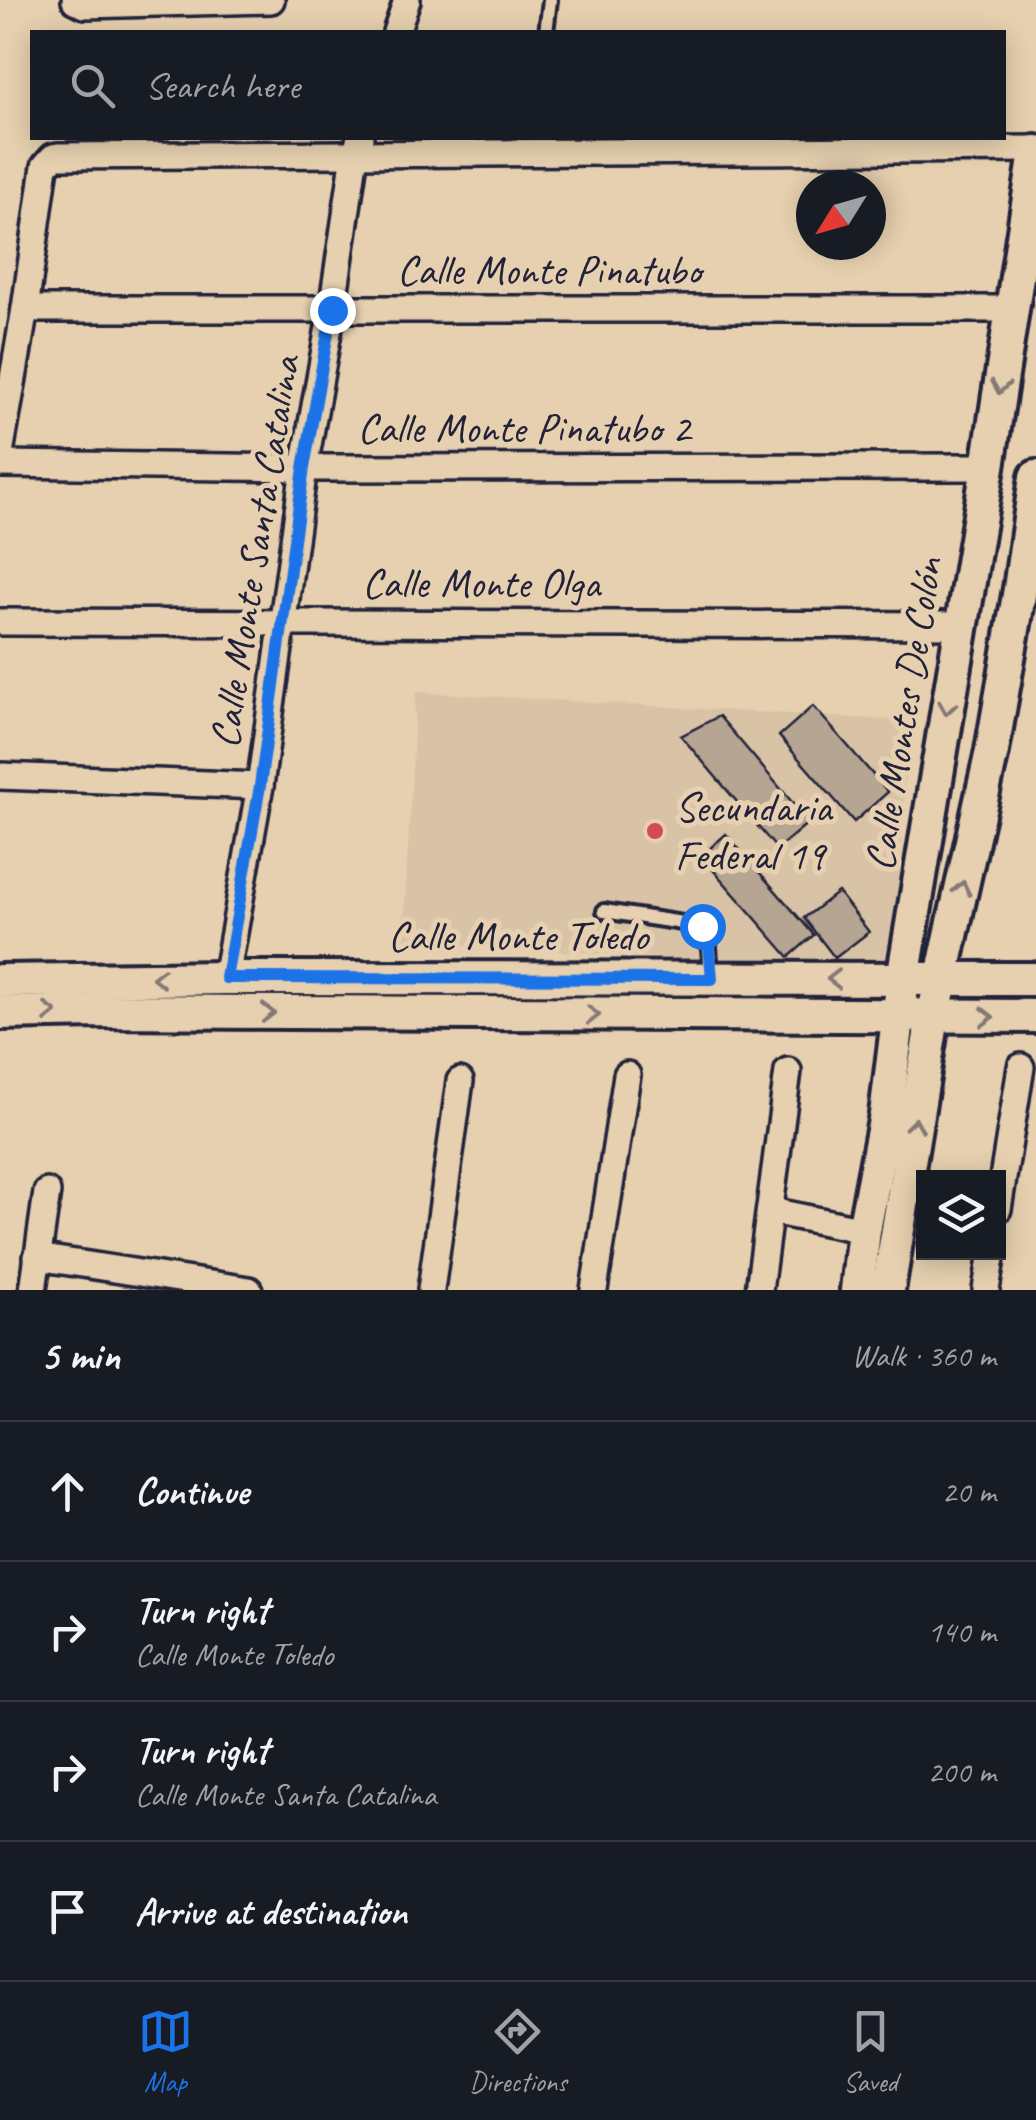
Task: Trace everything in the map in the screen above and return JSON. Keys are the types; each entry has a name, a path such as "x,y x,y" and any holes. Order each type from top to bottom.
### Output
{"street":[{"path":"80,2 272,0"},
{"path":"397,30 407,0"},
{"path":"0,452 26,309 45,166 58,156 357,146 532,145 1036,151"},
{"name":"Calle Monte Santa Catalina","path":"226,978 260,786 304,468 357,146"},
{"name":"Calle Montes De Colón","path":"857,1290 1036,151"},
{"name":"Calle Monte Pinatubo","path":"26,309 1012,309"},
{"name":"Calle Monte Pinatubo 2","path":"0,464 304,468 988,467"},
{"name":"Calle Montes De Colón","path":"888,1290 933,1017 992,751 1036,477"},
{"name":"Calle Monte Olga","path":"0,622 961,625"},
{"path":"0,776 260,786"},
{"name":"Calle Monte Toledo","path":"0,981 1036,979"},
{"name":"Calle Monte Toledo","path":"0,1013 1036,1016"},
{"path":"1004,1170 1021,1068"},
{"path":"759,1290 788,1072"},
{"path":"594,1290 626,1074"},
{"path":"431,1290 460,1081"},
{"path":"33,1290 47,1192"},
{"path":"771,1211 864,1230"},
{"path":"37,1257 249,1290"},
{"path":"986,1290 991,1260"}],"lane":[{"path":"546,30 550,0"},
{"path":"604,912 702,926 708,932 712,979"}],"shaded area":[{"name":"Secundaria Federal 19","path":"416,692 908,721 895,971 403,942"}],"building":[{"path":"813,706 888,792 854,822 779,736"},
{"path":"719,716 809,822 777,849 681,736"},
{"path":"726,834 814,935 789,957 701,856"},
{"path":"838,892 869,932 835,958 804,918"}],"place":[{"name":"Secundaria Federal 19","path":"655,831"}],"route":[{"path":"332,310 304,468 260,786 226,978 712,979 708,932 702,926"}]}
